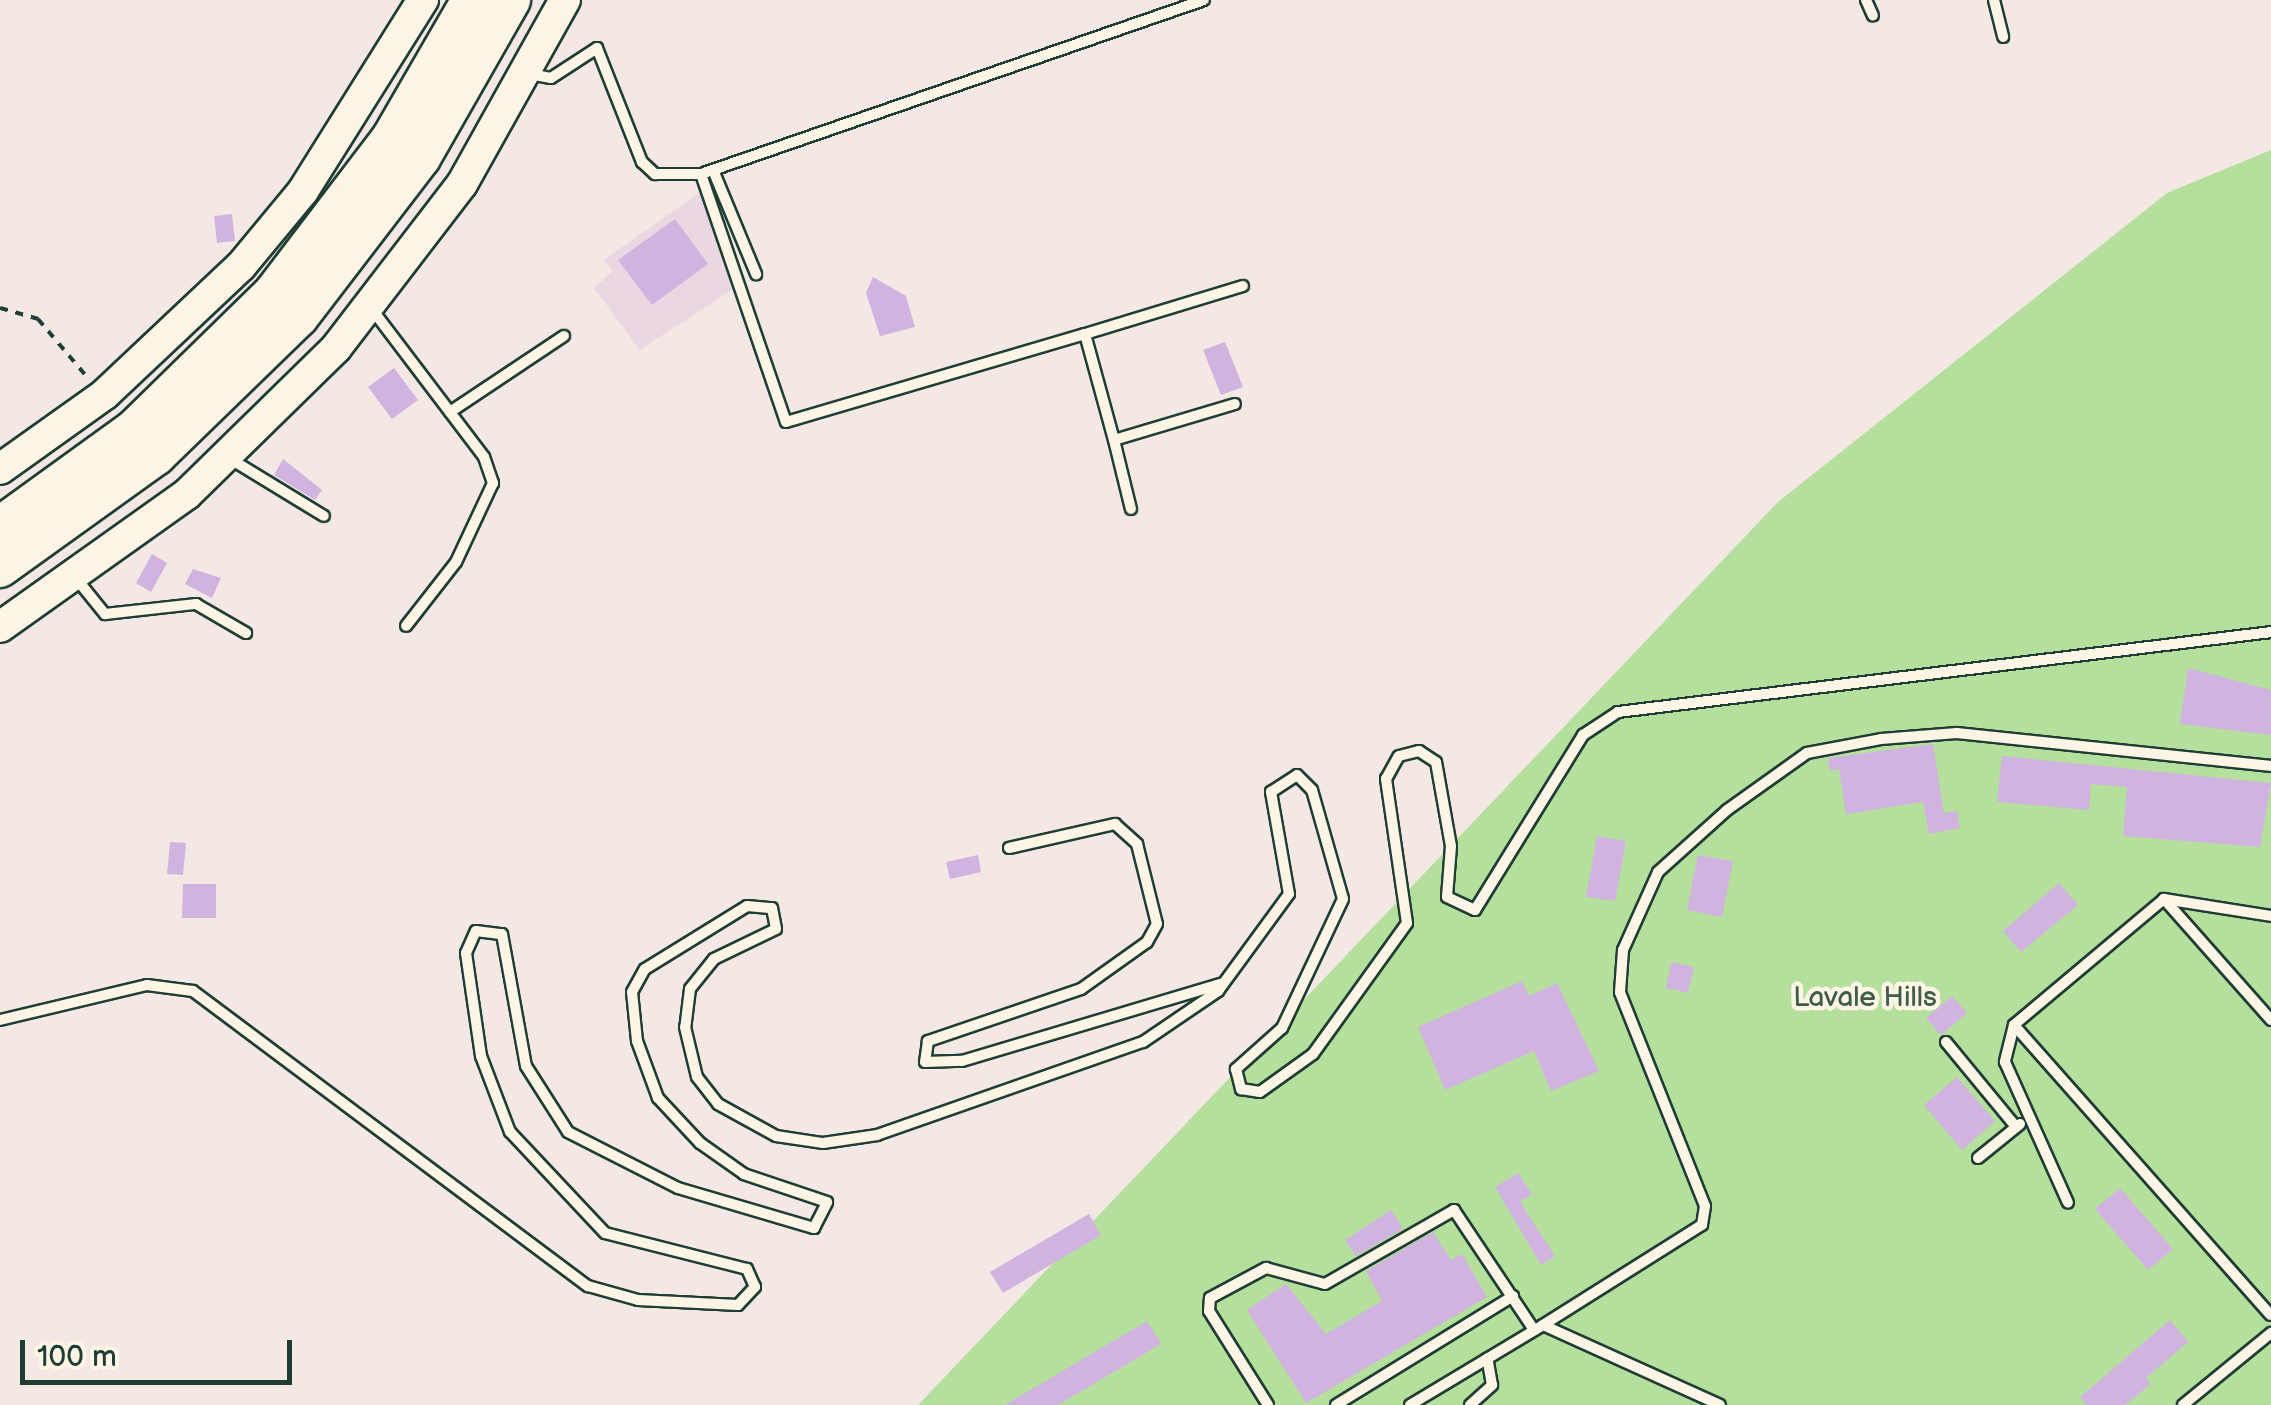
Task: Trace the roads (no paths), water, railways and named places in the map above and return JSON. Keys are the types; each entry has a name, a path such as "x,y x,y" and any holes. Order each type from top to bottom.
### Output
{"highway":[{"path":"0,526 134,429 273,294 391,138 470,0"},
{"path":"0,568 156,456 300,316 421,158 511,0"}],"street":[{"path":"0,469 105,394 191,318 304,191 423,0"},
{"path":"0,627 75,576 228,457 370,308 529,74 565,0"}],"lane":[{"path":"529,74 551,78 597,48 642,162 654,174 707,172 1204,0"},
{"path":"1866,0 1872,16"},
{"path":"1994,0 2003,37"},
{"path":"707,172 756,274"},
{"path":"707,172 786,422 1243,286"},
{"path":"370,308 492,471 491,497 406,626"},
{"path":"1085,334 1132,509"},
{"path":"450,412 564,336"},
{"path":"1114,440 1235,404"},
{"path":"228,457 324,516"},
{"path":"75,576 105,614 196,604 246,632"},
{"path":"0,1020 148,985 193,991 588,1286 638,1300 738,1304 755,1287 747,1269 604,1234 510,1132 481,1056 466,954 476,931 502,934 526,1066 568,1132 678,1188 814,1228 827,1202 721,1161 670,1114 649,1078 632,992 651,962 699,930 755,904 776,914 770,936 724,953 697,976 685,1027 710,1096 745,1122 798,1141 877,1135 1143,1042 1226,983 1290,894 1270,792 1289,774 1310,784 1343,899 1282,1028 1236,1069 1238,1085 1252,1092 1313,1054 1403,930 1408,909 1386,779 1399,756 1419,750 1436,762 1451,846 1447,897 1475,910 1583,735 1618,712 2271,632"},
{"path":"1410,1405 1702,1225 1706,1206 1620,992 1623,950 1658,872 1727,810 1807,753 1881,738 1957,733 2271,766"},
{"path":"1010,848 1115,824 1137,844 1157,924 1147,942 1082,989 928,1041 925,1062 962,1061 1226,983"},
{"path":"2068,1204 2005,1062 2014,1025 2164,899 2271,916"},
{"path":"2164,899 2271,1020"},
{"path":"2014,1025 2271,1316"},
{"path":"1946,1042 2016,1127"},
{"path":"1978,1158 2028,1117"},
{"path":"1268,1405 1208,1304 1260,1270 1325,1284 1458,1210 1538,1328 1720,1405"},
{"path":"1336,1405 1513,1296"},
{"path":"2184,1405 2271,1334"},
{"path":"1470,1405 1492,1385 1488,1358"}],"park label":[{"name":"Lavale Hills","path":"1865,998"}]}
